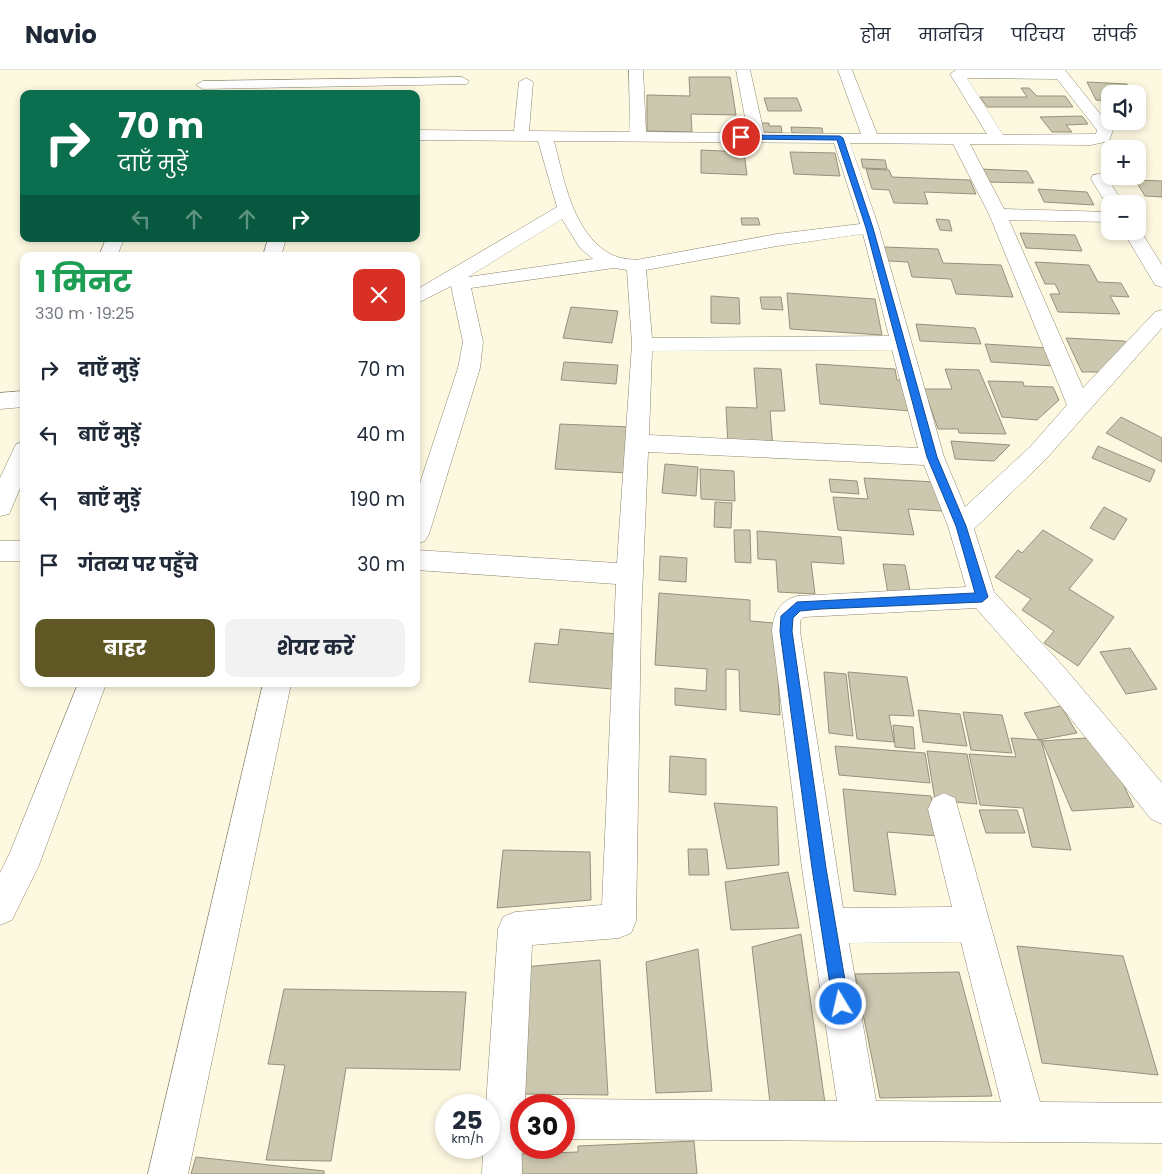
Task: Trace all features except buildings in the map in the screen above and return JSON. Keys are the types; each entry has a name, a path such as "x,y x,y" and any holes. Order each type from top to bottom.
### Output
{"street":[{"path":"201,90 212,70"},
{"path":"636,70 638,136"},
{"path":"743,70 757,138"},
{"path":"845,70 871,138"},
{"path":"420,135 998,140 1091,140 1103,138 1104,130 1059,73 955,72"},
{"path":"955,72 998,140"},
{"path":"201,90 462,81"},
{"path":"521,135 526,82"},
{"path":"545,135 564,210 589,246 600,256 625,264"},
{"path":"840,138 870,228 932,457 961,526 982,597 1052,675 1162,808"},
{"path":"959,139 998,214 1079,406"},
{"path":"1099,179 1109,195"},
{"path":"420,296 460,279 564,210"},
{"path":"998,214 1101,217"},
{"path":"460,279 625,264 777,240 870,228"},
{"path":"1137,240 1162,281"},
{"path":"513,1094 515,929 619,920 629,574 642,344 625,264"},
{"path":"420,521 469,368 473,342 460,279"},
{"path":"961,526 1038,454 1079,406 1162,316"},
{"path":"642,344 708,346 803,343 901,343"},
{"path":"0,401 20,399"},
{"path":"636,443 932,457"},
{"path":"0,507 20,460"},
{"path":"0,551 20,551"},
{"path":"420,560 629,574"},
{"path":"860,1121 828,926 786,631 787,616 797,606 982,597"},
{"path":"0,908 22,865 91,687"},
{"path":"168,1174 276,687"},
{"path":"944,810 1025,1121"},
{"path":"828,926 974,924"},
{"path":"575,1119 1162,1123"},
{"path":"502,1174 510,1134"}],"route":[{"path":"741,137 840,138 870,228 932,457 961,526 982,597 797,606 787,616 786,631 819,868 841,1004"}]}
